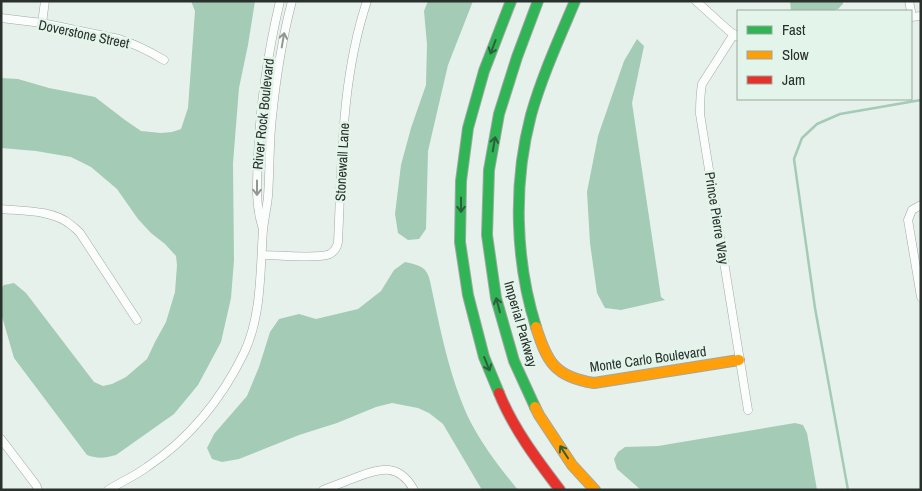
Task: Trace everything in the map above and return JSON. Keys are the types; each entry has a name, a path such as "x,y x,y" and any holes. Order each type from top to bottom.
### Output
{"main road":[{"path":"511,1 484,71 468,128 461,181 460,242 468,295 484,357 504,406 534,456 560,490"},
{"name":"Imperial Parkway","path":"538,1 517,56 499,114 489,170 487,235 496,298 514,361 539,415 572,464 595,490"},
{"name":"Monte Carlo Boulevard","path":"575,1 535,103 527,132 520,184 519,218 523,267 530,305 545,351 550,360 562,373 578,380 594,383 739,360"}],"street":[{"path":"42,23 45,1"},
{"name":"River Rock Boulevard","path":"263,227 258,211 257,199 259,130 266,69 280,1"},
{"name":"River Rock Boulevard","path":"108,490 147,468 189,434 228,382 244,352 255,321 263,227 268,196 269,149 276,83 292,1"},
{"name":"Stonewall Lane","path":"262,255 318,256 328,255 336,250 338,242 344,115 352,60 367,1"},
{"path":"696,1 736,36"},
{"name":"Doverstone Street","path":"1,18 42,23 130,42 164,60"},
{"name":"Prince Pierre Way","path":"736,36 702,84 700,114 748,410"},
{"path":"920,294 908,220 912,210 921,205"},
{"path":"1,209 46,214 60,218 70,224 80,233 137,320"},
{"path":"1,439 38,490"},
{"path":"323,490 368,473 385,469 400,473 407,479 414,490"}],"shaded area":[{"path":"191,1 255,1 239,88 233,163 234,260 231,298 221,342 198,385 174,414 116,455 95,457 87,455 14,358 1,313 1,288 4,285 14,283 26,293 94,382 103,386 126,377 147,359 166,322 175,292 176,256 138,219 117,189 91,167 71,157 1,148 1,78 18,79 49,88 95,97 141,131 161,133 181,129 188,108 195,11"},
{"path":"428,1 473,1 448,65 428,151 426,229 419,239 408,240 398,233 395,214 401,165 426,85 427,44 424,11"},
{"path":"790,1 843,1 843,4 834,10 791,10"},
{"path":"637,39 644,46 632,103 661,297 665,300 621,310 605,308 597,293 590,243 587,192 598,136 624,61"},
{"path":"405,262 421,267 429,276 446,352 456,387 470,421 498,465 518,490 482,490 443,424 429,413 418,408 392,403 299,435 239,459 222,462 212,459 207,448 214,434 247,396 270,332 279,319 299,314 316,319 358,309 381,291 394,270"},
{"path":"795,423 803,425 807,433 817,490 641,490 617,469 614,459 618,452 625,447 658,446"}],"waterway":[{"path":"848,490 815,308 794,159 802,138 817,124 840,114 921,100"}],"traffic: fast":[{"path":"499,393 484,357 468,295 460,242 461,181 468,128 484,71 511,1"},
{"path":"535,407 514,361 496,298 487,235 489,170 499,114 517,57 538,1"},
{"path":"536,327 529,301 520,248 519,194 521,167 535,100 575,1"}],"traffic: slow":[{"path":"536,327 544,350 554,366 570,377 594,383 739,360"},
{"path":"535,407 572,465 595,490"}],"traffic: jam":[{"path":"499,393 518,431 560,490"}]}
